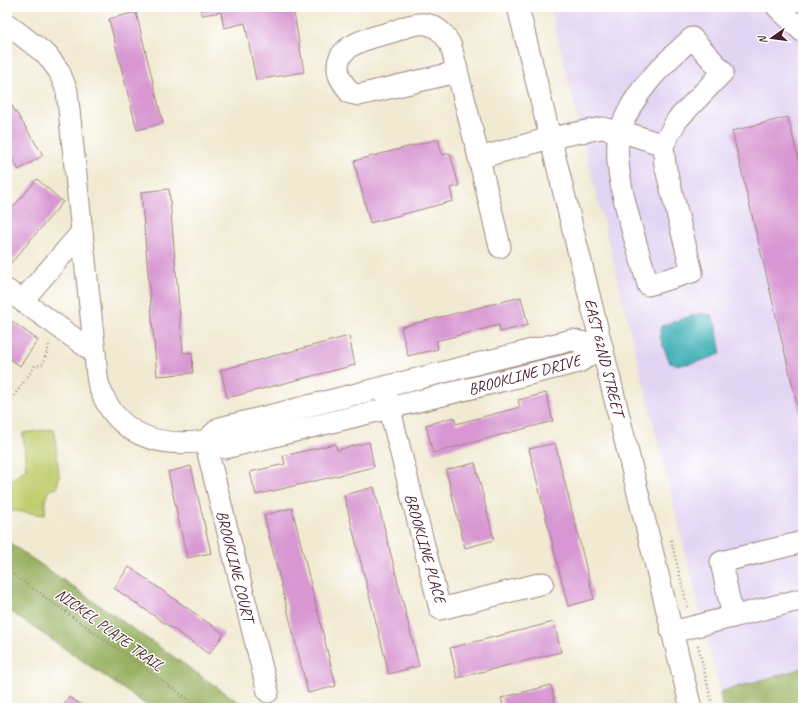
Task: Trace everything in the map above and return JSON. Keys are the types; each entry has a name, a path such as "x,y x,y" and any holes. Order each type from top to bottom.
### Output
{"street":[{"name":"EAST 62ND STREET","path":"518,7 691,708"},
{"path":"777,7 803,32"},
{"name":"BROOKLINE DRIVE","path":"7,24 47,55 59,71 67,91 99,385 110,408 127,426 149,438 160,442 180,444 205,441 226,448 579,362 602,347"},
{"path":"457,72 360,95 350,93 339,74 340,58 347,48 358,42 415,25 430,24 443,33 451,46 500,247"},
{"path":"692,38 723,72 677,120 663,145 665,165 692,272 648,286 620,183 617,160 620,132 634,101 662,65 692,38"},
{"path":"479,158 550,138 602,128 663,145"},
{"path":"82,232 14,296 95,353"},
{"name":"BROOKLINE DRIVE","path":"205,441 220,428 572,340 602,347"},
{"name":"BROOKLINE PLACE","path":"384,387 440,609 543,583"},
{"name":"BROOKLINE COURT","path":"205,441 268,692"},
{"path":"732,617 721,562 803,542"},
{"path":"672,632 803,599"}],"path":[{"path":"7,406 35,366 42,364 55,324"},
{"name":"NICKEL PLATE TRAIL","path":"7,570 200,708"},
{"path":"700,650 713,708"}],"shaded area":[{"path":"550,7 803,7 803,668 720,692"}],"green space":[{"path":"54,429 59,476 57,488 49,490 45,500 45,515 7,510 11,480 26,469 23,433"},
{"path":"7,541 247,708 151,708 7,609"},
{"path":"803,668 803,708 722,708 720,692"}],"water":[{"path":"700,313 711,315 716,326 721,354 689,364 670,363 661,340 661,326"}],"building":[{"path":"200,7 293,7 304,72 256,80 245,23 224,28 221,12 202,15"},
{"path":"136,12 163,123 137,130 109,19"},
{"path":"7,98 43,155 19,170 7,151"},
{"path":"788,117 803,179 802,425 732,131"},
{"path":"438,139 442,155 450,153 459,186 450,188 453,201 370,223 354,161"},
{"path":"37,179 63,202 11,263 7,260 7,214"},
{"path":"169,189 183,353 192,352 193,373 157,376 141,192"},
{"path":"521,297 528,325 500,332 499,325 436,341 438,349 408,356 401,327"},
{"path":"7,318 38,340 20,366 7,357"},
{"path":"349,336 355,365 227,398 221,370"},
{"path":"546,393 553,421 433,453 426,425 454,417 456,424 520,407 518,400"},
{"path":"369,442 374,467 256,495 250,472 285,464 283,456 335,444 337,450"},
{"path":"555,443 594,599 568,606 529,449"},
{"path":"475,463 494,540 465,548 446,470"},
{"path":"191,466 211,553 187,558 168,472"},
{"path":"374,487 419,666 389,674 344,495"},
{"path":"292,508 336,686 308,693 264,515"},
{"path":"129,567 224,634 209,654 114,588"},
{"path":"554,622 561,652 457,678 450,648"},
{"path":"551,685 556,708 492,708 503,705 501,698"},
{"path":"69,697 86,708 62,708"}]}
